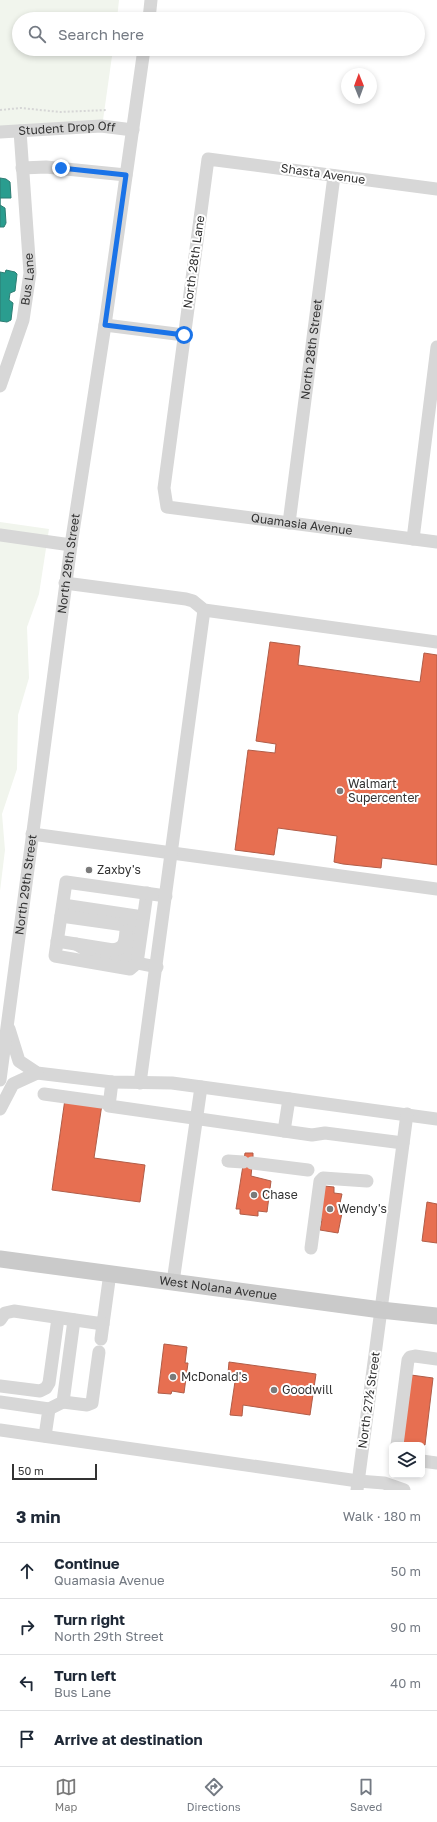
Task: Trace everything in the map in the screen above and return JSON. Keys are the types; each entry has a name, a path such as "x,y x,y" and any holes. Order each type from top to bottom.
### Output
{"main road":[{"name":"West Nolana Avenue","path":"0,1258 381,1310 437,1316"}],"street":[{"path":"150,12 151,0"},
{"name":"North 29th Street","path":"0,1080 2,1048 7,1025 71,545 105,325 143,56"},
{"name":"Student Drop Off","path":"0,132 101,126 133,130"},
{"name":"Bus Lane","path":"0,386 23,320 30,273 20,131"},
{"name":"Shasta Avenue","path":"208,159 437,189"},
{"name":"North 28th Lane","path":"167,507 164,488 208,159"},
{"path":"22,168 46,167 126,175"},
{"name":"North 28th Street","path":"289,523 334,176"},
{"path":"105,325 184,335"},
{"path":"413,539 437,346"},
{"name":"Quamasia Avenue","path":"167,507 437,542"},
{"path":"0,535 71,545"},
{"path":"66,583 186,599 193,601 204,610 437,642"},
{"path":"140,1083 157,967 204,610"},
{"path":"32,834 437,889"},
{"path":"157,967 137,964 130,969 54,956 66,882 166,896"},
{"path":"137,964 147,893"},
{"path":"62,910 143,917"},
{"path":"57,941 113,950 120,949 124,944 126,925 62,910"},
{"path":"7,1025 19,1061 37,1073 112,1082 172,1083 437,1119"},
{"path":"0,1109 13,1084 37,1073"},
{"path":"112,1082 109,1106 312,1135 325,1133 403,1143"},
{"path":"173,1282 201,1087"},
{"path":"44,1094 110,1103"},
{"path":"284,1131 288,1099"},
{"name":"North 27½ Street","path":"357,1485 407,1114"},
{"path":"228,1160 308,1170"},
{"path":"311,1248 320,1181 323,1178 367,1181"},
{"path":"0,1402 49,1409 63,1402 88,1405 92,1403 110,1273"},
{"path":"0,1320 4,1313 14,1311 103,1324"},
{"path":"0,1386 40,1391 46,1388 49,1382 58,1318"},
{"path":"63,1402 74,1320"},
{"path":"397,1442 408,1360 410,1357 415,1356 437,1359"},
{"path":"45,1436 49,1409"},
{"path":"0,1430 357,1485 384,1483 392,1480 404,1490"},
{"path":"425,1461 437,1463"}],"path":[{"path":"0,110 21,108 60,112 107,110"}],"shaded area":[{"path":"0,0 119,0 118,12 12,12 12,56 112,56 103,120 0,127"},
{"path":"0,522 49,529 39,594 27,627 29,678 18,715 17,769 2,814 5,850 0,891"}],"building: Shops":[{"name":"Walmart Supercenter","path":"270,642 300,646 298,665 420,682 424,653 437,655 437,865 382,858 381,868 334,862 337,836 278,828 274,855 235,850 248,750 275,753 276,744 256,741"},
{"path":"65,1099 102,1104 94,1158 145,1165 140,1202 52,1190"},
{"name":"Chase","path":"245,1153 253,1153 251,1176 271,1181 267,1212 258,1211 258,1216 240,1214 240,1209 236,1209"},
{"name":"Wendy's","path":"324,1186 334,1187 334,1193 342,1194 338,1212 342,1213 338,1233 320,1230 322,1219 319,1219"},
{"path":"427,1202 437,1204 437,1243 422,1241"},
{"name":"McDonald's","path":"164,1344 187,1347 185,1363 188,1363 184,1393 172,1391 171,1394 158,1393"},
{"name":"Goodwill","path":"229,1362 316,1374 310,1415 243,1405 242,1416 230,1415 236,1375 228,1373"},
{"path":"411,1375 433,1378 425,1445 425,1442 402,1442"}],"building: Schools":[{"path":"0,178 6,179 10,182 11,198 0,198"},
{"path":"0,205 5,208 6,223 4,227 0,227"},
{"path":"6,270 17,274 15,291 10,293 9,300 13,303 11,320 7,322 0,321 0,272 5,273"}],"place":[{"name":"Walmart Supercenter","path":"340,791"},
{"name":"Zaxby's","path":"89,870"},
{"name":"Chase","path":"254,1195"},
{"name":"Wendy's","path":"330,1209"},
{"name":"McDonald's","path":"173,1377"},
{"name":"Goodwill","path":"274,1390"}],"route":[{"path":"61,168 126,175 105,325 184,335"}]}
